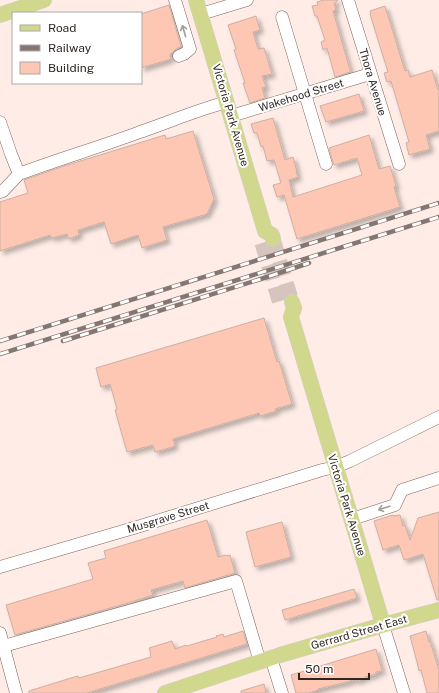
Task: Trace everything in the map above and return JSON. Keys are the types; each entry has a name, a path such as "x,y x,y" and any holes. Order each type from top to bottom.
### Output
{"main road":[{"path":"0,15 44,0"},
{"name":"Victoria Park Avenue","path":"199,7 267,238"},
{"name":"Victoria Park Avenue","path":"288,309 352,519 382,625"},
{"name":"Gerrard Street East","path":"165,693 266,660 382,625 439,610"}],"street":[{"path":"175,0 190,49 179,56"},
{"path":"199,7 247,0"},
{"name":"Thora Avenue","path":"348,0 399,164"},
{"path":"282,17 326,164"},
{"name":"Wakehood Street","path":"19,174 113,142 191,113 229,109 305,94 370,74"},
{"path":"0,122 19,174 3,191 0,192"},
{"name":"Musgrave Street","path":"0,567 336,467 439,417"},
{"path":"352,519 395,505 402,490 439,478"},
{"path":"2,647 236,581 266,660 282,693"},
{"name":"Victoria Park Avenue","path":"382,625 404,693"},
{"path":"0,633 2,647 16,693"}],"building":[{"path":"324,0 338,0 334,4 336,10 333,11 350,70 350,72 335,77 327,48 323,50 321,42 325,40 312,6 318,5 317,2"},
{"path":"169,5 181,46 170,54 171,59 142,68 142,14"},
{"path":"385,6 405,71 408,70 410,77 432,70 439,90 439,131 426,135 430,149 409,155 406,143 409,142 391,81 387,82 384,73 388,72 370,14 370,11"},
{"path":"256,16 260,30 253,32 258,49 264,48 272,74 262,76 266,87 262,88 265,98 250,103 243,83 245,83 234,50 236,49 228,25"},
{"path":"359,94 364,111 326,122 320,106"},
{"path":"273,118 285,160 293,157 297,172 298,177 289,180 293,197 362,175 357,158 334,165 329,148 369,135 379,169 390,166 400,207 297,239 284,195 277,197 273,185 281,183 274,160 267,161 263,146 261,147 257,133 254,133 251,124"},
{"path":"193,131 214,199 207,214 163,227 167,240 142,248 138,235 111,244 104,222 78,230 79,235 69,239 67,234 52,238 50,235 0,251 0,202 28,193 24,180 165,135 166,139"},
{"path":"264,318 277,362 279,361 292,404 275,409 276,411 260,416 259,413 173,439 175,446 166,449 155,452 153,445 127,452 115,410 117,409 110,384 101,387 96,368"},
{"path":"439,512 439,600 437,600 423,554 404,560 399,545 383,550 374,521 393,515 400,515 403,526 405,525 410,540 418,518"},
{"path":"207,520 218,557 230,555 235,573 185,588 183,581 151,590 153,595 15,635 6,605 93,579 88,563 106,558 104,551"},
{"path":"282,522 291,557 255,567 246,532"},
{"path":"354,589 357,598 285,620 282,610"},
{"path":"243,631 247,644 87,693 29,693 29,691 74,677 78,676 79,678 151,657 149,648 172,641 175,649 223,634 224,637"},
{"path":"426,631 439,670 439,693 427,693 421,670 419,671 410,636"},
{"path":"376,649 382,671 376,672 376,674 356,681 356,679 318,689 309,693 296,693 291,675"},
{"path":"264,684 266,693 241,693 241,691"}],"tunnel":[{"path":"273,239 292,302"},
{"path":"262,243 281,307"}],"railway":[{"path":"0,341 439,203"},
{"path":"0,354 439,217"},
{"path":"63,341 309,263"}]}
